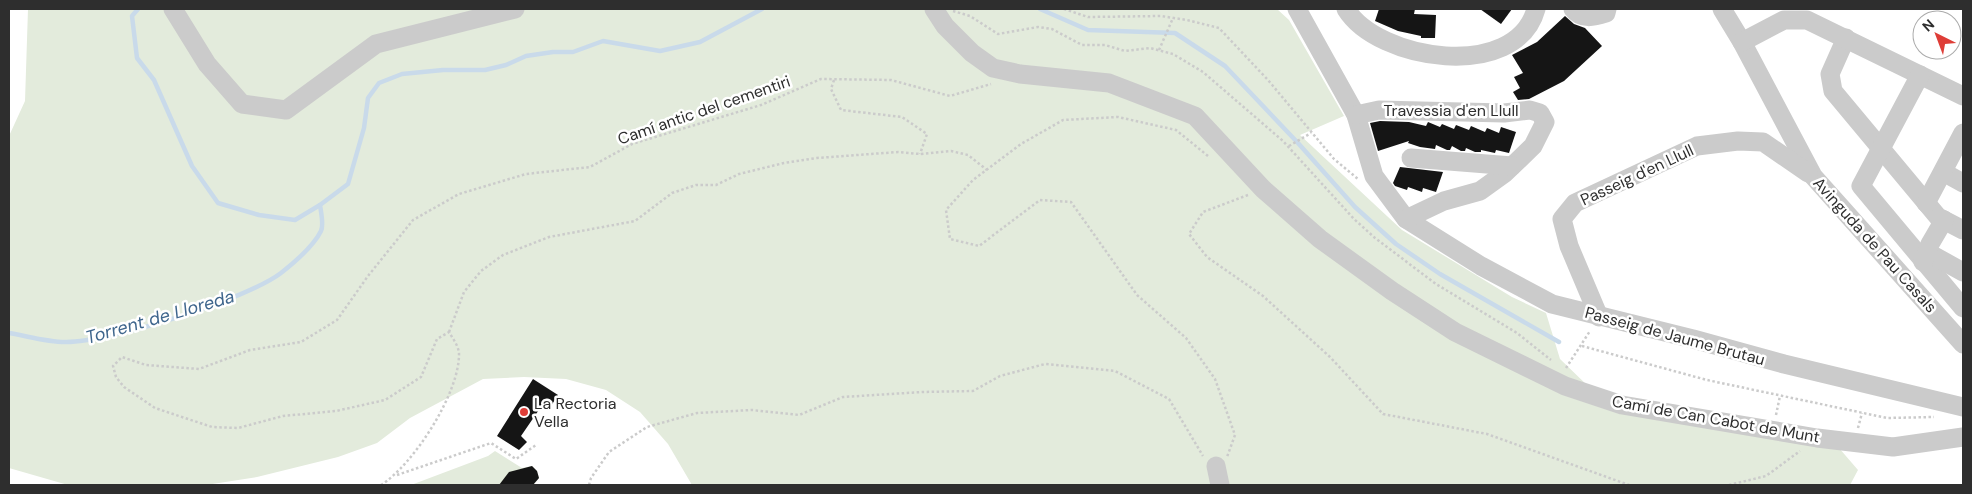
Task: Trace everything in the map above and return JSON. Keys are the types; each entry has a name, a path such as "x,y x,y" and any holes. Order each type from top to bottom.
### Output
{"street":[{"path":"173,9 206,64 242,104 286,110 376,44 515,9"},
{"path":"1297,9 1356,115 1374,176 1406,219"},
{"path":"1346,9 1351,17 1367,30 1390,42 1434,55 1452,58 1491,52 1509,43 1523,31 1536,9"},
{"path":"1573,9 1576,14 1590,18 1606,13 1607,9"},
{"name":"Avinguda de Pau Casals","path":"1722,9 1742,42 1813,176 1963,344"},
{"name":"Camí de Can Cabot de Munt","path":"935,10 945,26 972,53 993,68 1020,74 1108,83 1195,116 1263,189 1320,239 1392,291 1455,332 1565,386 1622,405 1817,438 1892,447 1963,437"},
{"path":"1742,42 1784,20 1807,20 1963,96"},
{"path":"1846,38 1830,74 1833,91 1938,218 1963,230"},
{"path":"1920,75 1861,182 1862,190 1925,257 1963,308"},
{"name":"Travessia d'en Llull","path":"1356,115 1379,110 1504,113 1530,110 1540,113 1545,122 1542,132 1533,146 1512,166 1480,191 1444,201 1406,219"},
{"path":"1926,204 1962,138"},
{"name":"Passeig d'en Llull","path":"1598,317 1568,246 1562,220 1575,203 1697,146 1721,143 1763,142 1813,176"},
{"path":"1411,158 1512,166"},
{"path":"1943,172 1963,183"},
{"name":"Passeig de Jaume Brutau","path":"1406,219 1481,266 1552,304 1784,364 1963,407"},
{"path":"1925,257 1944,220"},
{"path":"1925,257 1963,272"},
{"path":"1216,466 1220,485"}],"path":[{"path":"1064,9 1088,17 1174,18 1219,28 1268,80 1334,160 1363,183"},
{"path":"935,10 957,11 970,16 998,34 1038,27 1052,29 1082,45 1105,45 1125,51 1150,48 1173,54 1203,72 1289,146 1354,219 1375,238 1436,284 1517,333 1557,366"},
{"path":"1159,50 1174,18"},
{"name":"Camí antic del cementiri","path":"449,332 437,339 421,377 385,400 336,411 282,416 238,428 212,427 156,408 124,387 116,377 113,366 122,357 146,365 199,369 250,350 301,342 337,320 368,276 414,220 459,194 526,174 590,167 632,144 761,105 821,79 891,80 950,96 995,83"},
{"path":"834,79 831,89 840,110 902,117 927,134 920,154"},
{"path":"589,485 591,478 609,452 647,427 697,413 752,410 799,415 843,397 973,391 1000,376 1045,364 1115,371 1169,399 1200,454 1216,466 1230,456 1235,435 1215,379 1186,338 1138,295 1071,202 1040,200 979,246 950,239 946,210 973,180 1022,144 1063,120 1118,117 1176,130 1210,157"},
{"path":"1289,146 1311,133"},
{"path":"396,476 422,443 438,416 456,378 459,354 449,332 464,292 481,271 503,255 549,237 635,222 672,193 696,185 716,184 762,167 817,158 898,152 920,154 951,151 968,155 987,170"},
{"path":"1263,189 1203,212 1189,234 1207,257 1263,296 1330,357 1383,414 1486,434 1629,485"},
{"path":"1563,371 1582,346 1598,317"},
{"path":"1582,346 1707,380 1887,418 1941,417"},
{"path":"1776,413 1780,396"},
{"path":"1858,427 1862,413"},
{"path":"1729,485 1766,476 1817,438"},
{"path":"381,485 396,476 491,443 516,459 536,445"}],"green space":[{"path":"28,9 1277,9 1289,20 1344,116 1300,135 1402,230 1512,297 1546,313 1560,359 1590,388 1839,448 1858,470 1850,485 692,485 668,444 640,412 606,390 566,379 524,377 483,379 410,418 377,443 338,457 257,477 206,485 68,485 9,468 9,136 25,101"},
{"path":"495,451 522,468 532,466 537,471 539,478 534,484 536,485 411,485 488,456"}],"building":[{"path":"1379,9 1415,9 1414,14 1436,15 1435,38 1421,38 1421,36 1398,31 1375,21"},
{"path":"1480,9 1512,9 1501,24"},
{"path":"1565,16 1574,24 1585,28 1602,46 1564,81 1529,99 1518,100 1513,92 1520,88 1514,77 1523,73 1512,55 1537,42"},
{"path":"1380,121 1409,122 1426,126 1428,122 1440,127 1442,124 1454,129 1456,125 1469,130 1471,126 1485,132 1487,128 1499,133 1501,127 1516,132 1509,153 1496,150 1495,153 1481,150 1481,152 1475,152 1466,148 1465,151 1461,151 1452,146 1450,150 1447,150 1436,145 1435,149 1420,147 1408,143 1409,141 1378,151 1370,123"},
{"path":"1400,167 1443,172 1436,192 1423,188 1422,192 1408,187 1407,190 1395,186 1393,183"},
{"name":"La Rectoria Vella","path":"533,379 558,395 551,406 545,401 521,436 527,442 519,450 497,436"},
{"path":"532,466 537,471 539,478 533,485 499,485 509,472"}],"waterway":[{"path":"138,9 132,16 137,58 154,80 192,166 218,203 259,215 295,220 320,205"},
{"name":"Torrent de Lloreda","path":"9,333 58,342 112,335 209,307 239,295 281,273 298,259 318,237 322,228 320,205 348,184 364,128 368,98 379,83 402,74 443,70 485,70 506,65 526,56 553,52 573,52 603,41 660,51 700,42 762,9"},
{"path":"1040,9 1088,30 1175,33 1225,66 1355,207 1396,244 1440,274 1559,342"}],"place":[{"name":"La Rectoria Vella","path":"524,412"}]}
